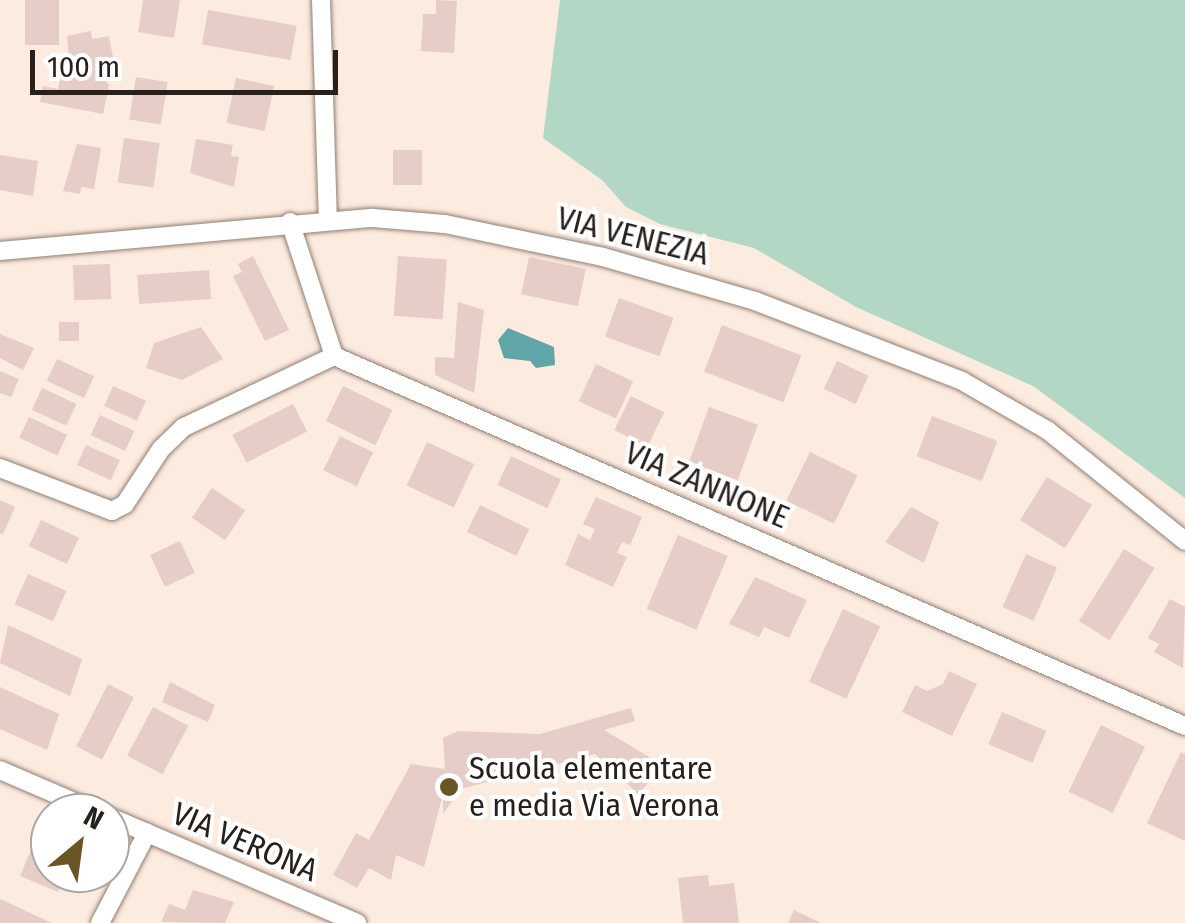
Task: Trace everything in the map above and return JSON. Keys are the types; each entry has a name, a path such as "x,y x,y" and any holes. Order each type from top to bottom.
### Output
{"street":[{"path":"322,0 328,220"},
{"name":"VIA VENEZIA","path":"0,251 328,220 445,224 634,265 779,309 992,396 1115,480 1185,540"},
{"path":"0,468 112,511 125,504 184,427 334,356 290,222"},
{"name":"VIA ZANNONE","path":"334,356 1185,726"},
{"path":"0,770 53,793"},
{"name":"VIA VERONA","path":"130,826 357,923"},
{"path":"100,923 147,833"}],"green space":[{"path":"560,0 1185,0 1185,498 1033,386 856,307 754,248 660,224 626,207 602,180 543,138"}],"water":[{"path":"508,328 554,347 555,365 536,368 530,361 504,358 498,340"}],"building":[{"path":"25,0 59,0 59,45 25,45"},
{"path":"143,0 180,0 174,38 138,32"},
{"path":"436,0 457,1 454,53 421,51 423,14 436,14"},
{"path":"208,10 297,26 291,60 202,44"},
{"path":"91,31 92,39 109,36 116,74 102,77 109,85 103,114 40,102 43,86 58,89 60,79 71,81 67,36"},
{"path":"136,77 168,82 161,124 129,119"},
{"path":"236,78 274,86 265,131 226,123"},
{"path":"124,138 160,143 153,188 118,183"},
{"path":"196,139 233,145 231,156 239,157 234,187 190,173"},
{"path":"77,144 101,148 94,189 81,187 80,194 63,191"},
{"path":"393,150 422,150 422,185 393,185"},
{"path":"0,155 38,161 33,196 0,190"},
{"path":"253,256 289,330 265,341 233,276 242,272 238,264"},
{"path":"398,256 447,259 443,319 394,316"},
{"path":"529,257 586,269 578,306 521,294"},
{"path":"110,264 111,299 74,300 73,265"},
{"path":"209,270 211,299 139,304 137,275"},
{"path":"619,298 674,318 659,356 605,337"},
{"path":"458,302 484,310 474,393 435,375 435,357 454,358"},
{"path":"59,322 79,322 79,341 59,341"},
{"path":"722,325 801,355 783,402 704,372"},
{"path":"201,327 223,359 182,380 146,368 154,343"},
{"path":"0,334 34,348 23,370 0,358"},
{"path":"57,359 94,376 84,398 47,381"},
{"path":"837,361 869,376 856,404 824,389"},
{"path":"596,364 633,381 616,418 579,401"},
{"path":"0,371 19,379 11,397 0,393"},
{"path":"113,386 146,401 137,421 104,406"},
{"path":"343,386 392,410 375,445 326,421"},
{"path":"42,388 76,404 66,426 32,410"},
{"path":"631,396 664,412 648,446 614,430"},
{"path":"293,404 307,432 246,462 232,435"},
{"path":"709,407 758,425 738,480 689,462"},
{"path":"100,415 134,431 125,451 91,435"},
{"path":"932,416 997,441 982,481 917,456"},
{"path":"29,417 67,435 57,456 19,438"},
{"path":"340,436 373,452 357,486 323,470"},
{"path":"427,442 474,464 454,507 407,486"},
{"path":"86,445 120,460 111,480 77,465"},
{"path":"810,452 858,475 834,524 786,501"},
{"path":"511,456 561,479 547,508 497,485"},
{"path":"1047,477 1092,505 1065,548 1020,520"},
{"path":"212,488 245,510 225,540 192,518"},
{"path":"596,497 642,517 630,545 622,542 617,553 627,557 613,587 565,565 578,534 590,540 595,529 583,524"},
{"path":"0,500 15,507 3,534 0,533"},
{"path":"480,505 529,529 516,556 467,532"},
{"path":"911,507 939,522 924,563 885,542"},
{"path":"41,520 79,538 67,564 29,546"},
{"path":"678,535 728,556 696,630 647,609"},
{"path":"180,541 195,573 165,587 150,555"},
{"path":"1124,549 1155,568 1109,640 1079,621"},
{"path":"1026,554 1057,568 1033,621 1002,607"},
{"path":"28,574 66,591 53,621 15,604"},
{"path":"755,577 807,600 789,638 764,627 759,637 729,624"},
{"path":"1170,599 1185,607 1183,668 1154,652 1159,644 1148,638"},
{"path":"843,609 880,626 846,699 809,682"},
{"path":"8,625 82,659 70,696 0,663"},
{"path":"949,671 977,684 952,736 902,712 915,685 927,691 943,684"},
{"path":"170,682 215,705 208,722 162,702"},
{"path":"108,684 134,697 102,760 76,746"},
{"path":"0,687 59,714 47,750 0,729"},
{"path":"153,707 188,726 162,774 127,756"},
{"path":"631,708 635,721 604,730 664,766 638,794 595,754 461,789 443,814 443,794 424,867 396,855 391,880 369,868 357,888 333,875 356,833 369,840 411,764 445,769 443,738 458,731 540,734"},
{"path":"1002,712 1046,731 1033,763 988,744"},
{"path":"1101,725 1145,746 1113,813 1069,792"},
{"path":"1181,752 1185,754 1185,841 1147,823"},
{"path":"30,852 30,880 20,876"},
{"path":"708,875 709,886 734,883 739,923 683,923 678,878"},
{"path":"193,890 234,902 225,923 161,922 169,904 185,910"},
{"path":"0,899 52,923 0,923"},
{"path":"794,910 821,923 788,923"}],"place":[{"name":"Scuola elementare e media Via Verona","path":"449,787"}]}
